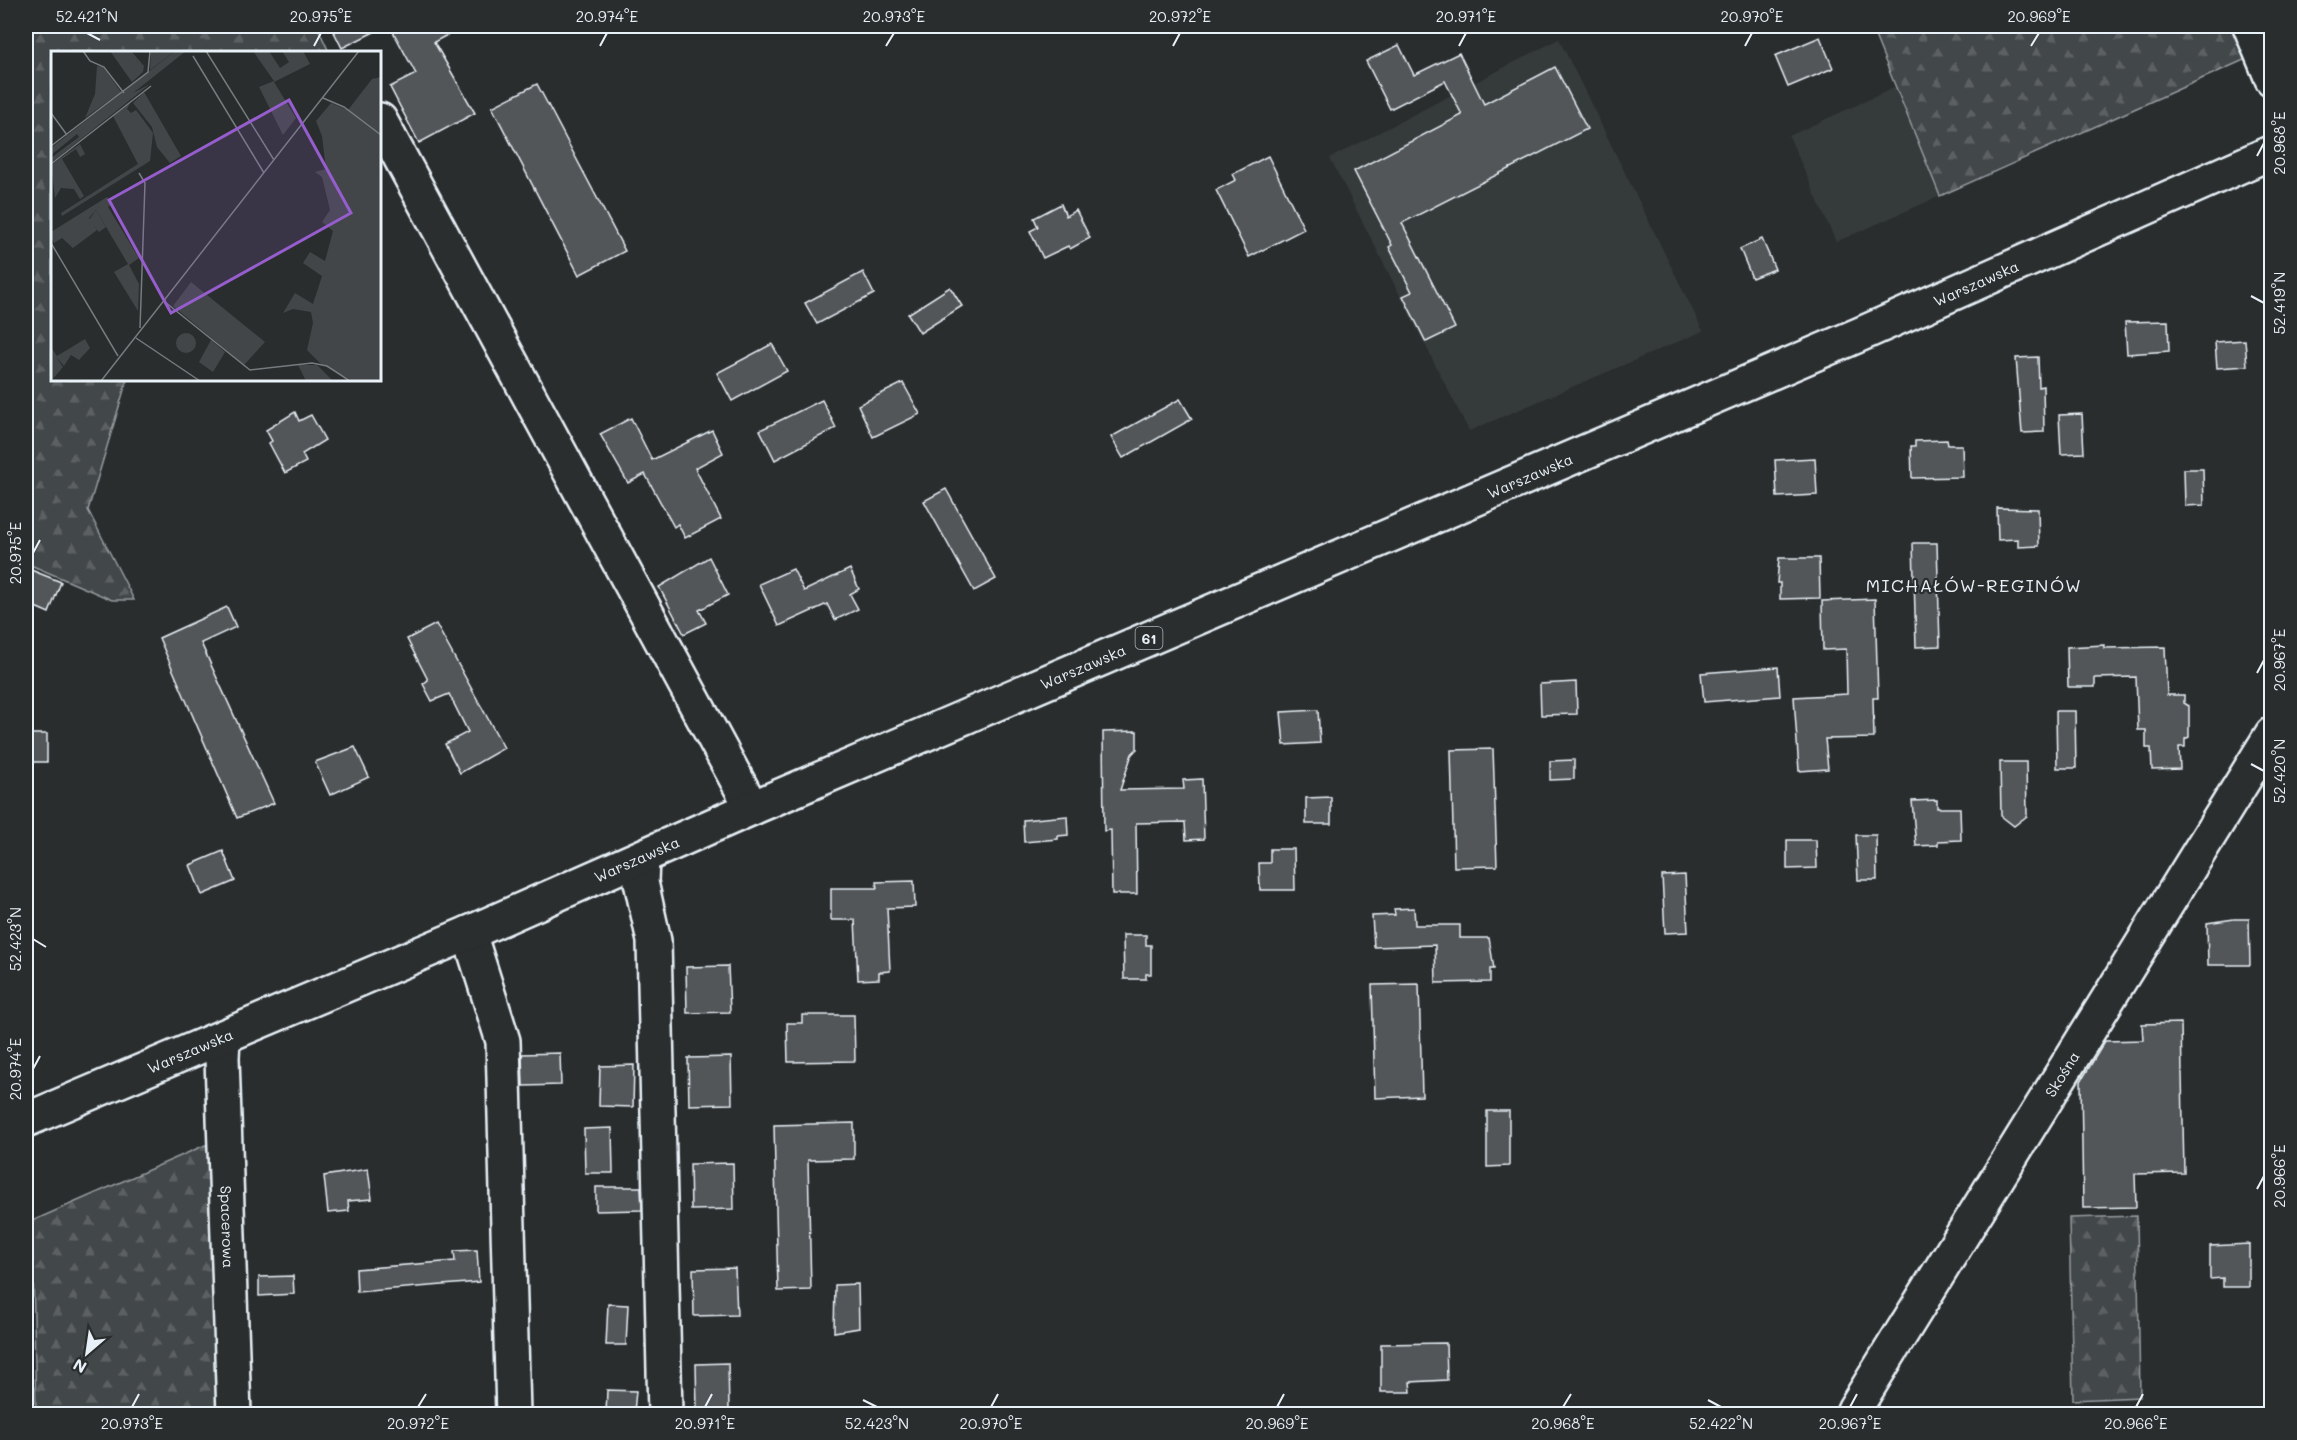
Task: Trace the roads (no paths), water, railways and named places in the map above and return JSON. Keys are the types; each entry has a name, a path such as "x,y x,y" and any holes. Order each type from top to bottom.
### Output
{"main road":[{"path":"2250,26 2271,79"},
{"path":"381,122 752,808"},
{"name":"Warszawska","path":"26,1120 642,859 752,808 1861,334 2271,152"},
{"name":"Skośna","path":"1854,1414 1860,1400 2271,734"},
{"path":"642,859 642,882 654,940 665,1414"},
{"path":"469,933 503,1041 513,1414"},
{"name":"Spacerowa","path":"223,1038 234,1414"}],"district":[{"name":"MICHAŁÓW-REGINÓW","path":"1974,585"}]}
